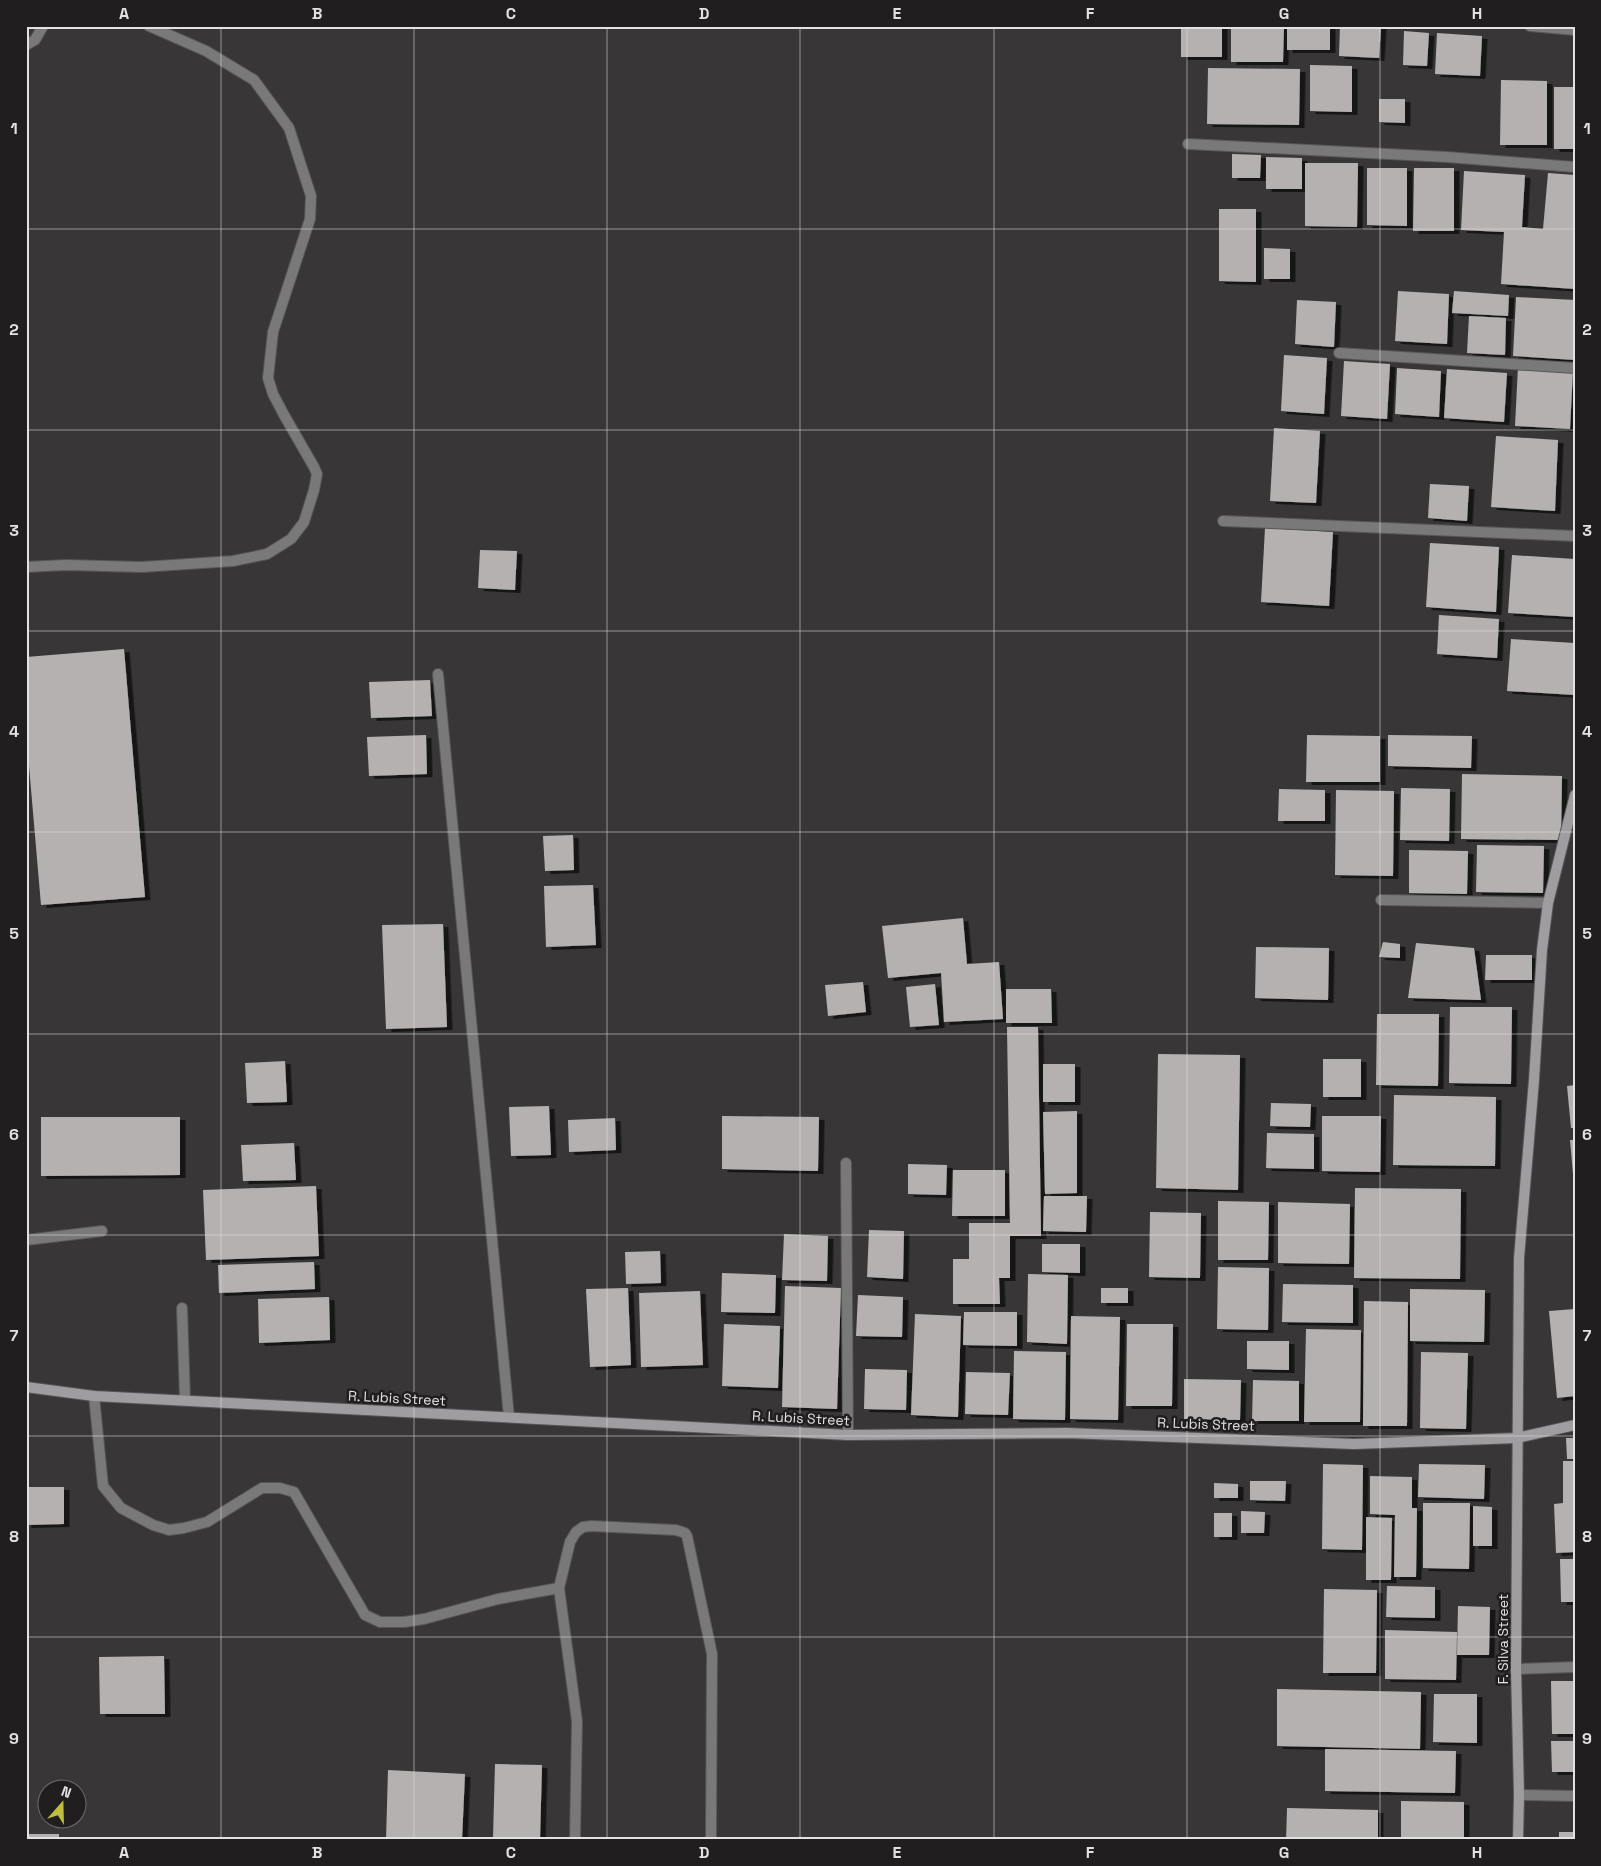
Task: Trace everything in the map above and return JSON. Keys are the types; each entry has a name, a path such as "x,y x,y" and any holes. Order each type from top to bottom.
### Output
{"street":[{"path":"26,45 35,40 44,26"},
{"path":"26,567 66,565 142,567 233,561 267,554 291,539 304,522 314,490 317,474 273,394 268,378 273,332 310,219 311,196 289,128 254,80 206,51 149,26"},
{"path":"1530,26 1575,30"},
{"path":"1188,144 1447,157 1575,167"},
{"path":"1339,353 1575,368"},
{"path":"1223,521 1575,536"},
{"path":"438,674 509,1417"},
{"name":"F. Silva Street","path":"1518,1840 1519,1794 1516,1669 1519,1258 1534,1080 1542,950 1548,903 1575,795"},
{"path":"1381,900 1548,903"},
{"path":"846,1163 848,1435"},
{"path":"26,1240 102,1231"},
{"path":"182,1308 185,1400"},
{"name":"R. Lubis Street","path":"26,1388 94,1396 848,1435 1067,1433 1354,1444 1517,1438 1575,1426"},
{"path":"94,1396 103,1486 121,1508 153,1525 169,1530 207,1522 262,1488 280,1488 294,1492 365,1615 380,1622 404,1622 424,1619 498,1599 559,1588"},
{"path":"575,1840 577,1721 559,1588 570,1542 576,1532 583,1527 676,1530 687,1536 712,1654 711,1840"},
{"path":"1516,1669 1575,1667"},
{"path":"1519,1794 1575,1796"}],"building":[{"path":"1181,26 1222,26 1222,57 1181,57"},
{"path":"1231,26 1284,26 1283,62 1231,62"},
{"path":"1287,26 1330,26 1330,50 1287,50"},
{"path":"1340,26 1381,26 1379,58 1339,56"},
{"path":"1404,31 1429,33 1427,66 1403,65"},
{"path":"1437,33 1482,36 1480,76 1435,74"},
{"path":"1310,65 1352,66 1352,112 1310,111"},
{"path":"1208,68 1300,69 1299,125 1207,124"},
{"path":"1501,80 1547,81 1547,145 1500,145"},
{"path":"1554,87 1575,87 1575,149 1554,149"},
{"path":"1379,99 1405,99 1405,123 1379,122"},
{"path":"1232,154 1261,155 1260,178 1232,178"},
{"path":"1266,157 1302,158 1302,189 1266,189"},
{"path":"1305,163 1358,163 1357,227 1305,226"},
{"path":"1367,168 1407,168 1407,226 1367,225"},
{"path":"1414,168 1454,168 1454,231 1413,231"},
{"path":"1464,171 1525,175 1522,227 1543,229 1548,173 1575,175 1575,289 1501,284 1504,232 1461,230"},
{"path":"1219,209 1256,209 1256,282 1219,281"},
{"path":"1264,248 1290,249 1290,279 1264,279"},
{"path":"1398,291 1449,294 1447,344 1395,341"},
{"path":"1454,291 1509,295 1508,316 1452,313"},
{"path":"1516,297 1575,300 1575,360 1513,356"},
{"path":"1297,300 1336,302 1334,347 1295,344"},
{"path":"1469,316 1506,318 1505,355 1467,353"},
{"path":"1284,355 1327,358 1324,414 1281,411"},
{"path":"1344,361 1390,364 1387,419 1341,416"},
{"path":"1518,367 1573,370 1570,429 1515,426"},
{"path":"1397,368 1441,371 1439,417 1395,414"},
{"path":"1447,369 1507,373 1504,422 1444,418"},
{"path":"1274,428 1320,431 1316,503 1270,501"},
{"path":"1496,436 1558,440 1555,511 1491,507"},
{"path":"1430,484 1469,486 1467,521 1428,518"},
{"path":"1265,528 1333,532 1329,606 1261,602"},
{"path":"1430,543 1499,547 1496,612 1426,607"},
{"path":"480,550 517,551 515,590 478,588"},
{"path":"1512,555 1575,559 1575,617 1508,613"},
{"path":"1439,615 1499,619 1497,658 1437,654"},
{"path":"1511,639 1575,643 1575,695 1507,691"},
{"path":"124,649 145,897 41,905 26,731 26,657"},
{"path":"430,680 432,716 371,718 369,682"},
{"path":"426,735 427,774 369,776 367,737"},
{"path":"1307,735 1380,736 1380,782 1306,782"},
{"path":"1388,735 1472,736 1471,768 1388,766"},
{"path":"1462,774 1562,776 1561,840 1461,839"},
{"path":"1401,788 1450,789 1449,841 1400,840"},
{"path":"1279,789 1325,790 1325,821 1278,821"},
{"path":"1336,790 1394,791 1393,876 1335,875"},
{"path":"573,835 574,870 545,871 543,836"},
{"path":"1477,845 1544,846 1543,893 1476,892"},
{"path":"1409,850 1468,851 1467,894 1409,893"},
{"path":"593,885 596,945 546,947 544,886"},
{"path":"963,918 967,964 999,962 1003,1019 944,1022 941,973 888,978 882,926"},
{"path":"443,924 447,1027 386,1029 382,925"},
{"path":"1383,942 1400,944 1400,958 1379,957"},
{"path":"1416,943 1474,948 1481,1000 1408,998"},
{"path":"1256,947 1329,948 1328,1000 1255,998"},
{"path":"1486,955 1532,955 1532,980 1485,980"},
{"path":"863,982 866,1012 828,1016 825,985"},
{"path":"935,984 939,1025 910,1027 906,987"},
{"path":"1006,989 1051,989 1052,1023 1006,1023"},
{"path":"1450,1007 1512,1007 1511,1084 1449,1083"},
{"path":"1377,1014 1439,1014 1438,1086 1376,1085"},
{"path":"1007,1027 1038,1027 1041,1236 1010,1236 1010,1278 999,1278 1000,1304 953,1304 953,1259 969,1259 969,1223 1010,1223"},
{"path":"1158,1054 1240,1055 1238,1190 1156,1188"},
{"path":"1323,1059 1361,1059 1361,1097 1323,1097"},
{"path":"285,1061 287,1102 247,1103 245,1063"},
{"path":"1043,1064 1075,1064 1075,1102 1043,1102"},
{"path":"1575,1085 1575,1128 1571,1128 1567,1086"},
{"path":"1394,1095 1496,1097 1495,1166 1393,1165"},
{"path":"1271,1103 1311,1104 1310,1127 1270,1126"},
{"path":"549,1106 551,1155 511,1156 509,1107"},
{"path":"1077,1111 1077,1193 1045,1194 1043,1112"},
{"path":"722,1116 819,1117 818,1171 722,1169"},
{"path":"1322,1116 1381,1116 1380,1172 1322,1171"},
{"path":"41,1117 180,1117 180,1175 41,1176"},
{"path":"615,1118 616,1150 569,1152 568,1120"},
{"path":"1267,1133 1314,1134 1314,1169 1266,1168"},
{"path":"1570,1140 1575,1140 1575,1174 1573,1174"},
{"path":"294,1143 296,1180 243,1181 241,1145"},
{"path":"908,1164 947,1165 946,1195 908,1194"},
{"path":"953,1170 1005,1170 1005,1216 952,1216"},
{"path":"316,1186 319,1256 206,1260 203,1190"},
{"path":"1355,1188 1461,1189 1460,1279 1354,1278"},
{"path":"1044,1196 1087,1196 1086,1232 1043,1231"},
{"path":"1218,1201 1269,1202 1268,1260 1218,1260"},
{"path":"1278,1202 1350,1204 1349,1264 1278,1263"},
{"path":"1150,1212 1201,1213 1200,1278 1149,1277"},
{"path":"869,1230 904,1231 903,1279 867,1277"},
{"path":"784,1234 828,1236 827,1281 782,1280"},
{"path":"1042,1244 1080,1244 1080,1273 1042,1272"},
{"path":"660,1251 661,1283 626,1284 625,1252"},
{"path":"314,1262 315,1289 219,1293 218,1265"},
{"path":"1218,1267 1269,1268 1268,1330 1217,1329"},
{"path":"722,1273 776,1275 775,1313 721,1312"},
{"path":"1028,1274 1068,1275 1067,1344 1027,1342"},
{"path":"1283,1284 1353,1285 1353,1323 1282,1322"},
{"path":"785,1286 841,1288 837,1409 782,1407"},
{"path":"628,1288 631,1365 590,1367 586,1289"},
{"path":"1101,1288 1128,1288 1128,1303 1101,1303"},
{"path":"1410,1289 1485,1290 1484,1342 1410,1341"},
{"path":"700,1291 703,1365 641,1367 639,1293"},
{"path":"858,1295 903,1297 902,1337 856,1336"},
{"path":"329,1297 330,1340 259,1343 258,1299"},
{"path":"1364,1301 1408,1302 1407,1426 1363,1426"},
{"path":"1575,1309 1575,1396 1557,1398 1549,1311"},
{"path":"964,1312 1017,1312 1017,1346 963,1345"},
{"path":"915,1314 961,1316 958,1417 911,1415"},
{"path":"1071,1316 1120,1317 1118,1420 1070,1419"},
{"path":"724,1324 780,1326 778,1388 722,1386"},
{"path":"1127,1324 1173,1324 1172,1406 1126,1406"},
{"path":"1306,1329 1361,1330 1360,1422 1304,1422"},
{"path":"1247,1341 1289,1341 1289,1370 1247,1369"},
{"path":"1014,1351 1066,1352 1065,1420 1013,1419"},
{"path":"1421,1352 1468,1353 1466,1429 1420,1428"},
{"path":"865,1369 907,1370 906,1410 864,1409"},
{"path":"966,1372 1010,1373 1008,1415 965,1414"},
{"path":"1184,1379 1241,1380 1240,1420 1184,1419"},
{"path":"1253,1380 1299,1381 1299,1421 1252,1421"},
{"path":"1566,1438 1575,1438 1575,1459 1567,1459"},
{"path":"1563,1461 1575,1461 1575,1552 1556,1553 1554,1504 1563,1503"},
{"path":"1323,1464 1363,1465 1362,1550 1322,1549"},
{"path":"1419,1464 1485,1465 1484,1499 1418,1497"},
{"path":"1370,1476 1412,1477 1412,1508 1417,1508 1416,1577 1394,1577 1395,1515 1370,1514"},
{"path":"1250,1481 1286,1481 1285,1501 1250,1500"},
{"path":"1214,1483 1238,1484 1238,1498 1214,1498"},
{"path":"26,1487 64,1487 64,1524 26,1525"},
{"path":"1423,1503 1470,1503 1469,1569 1423,1568"},
{"path":"1473,1506 1492,1507 1492,1546 1473,1546"},
{"path":"1241,1511 1265,1512 1264,1533 1241,1533"},
{"path":"1214,1513 1232,1513 1232,1537 1214,1537"},
{"path":"1366,1517 1392,1518 1391,1580 1366,1580"},
{"path":"1560,1559 1575,1559 1575,1602 1561,1602"},
{"path":"1387,1586 1435,1587 1435,1618 1386,1617"},
{"path":"1324,1589 1377,1590 1376,1673 1323,1673"},
{"path":"1458,1606 1490,1607 1489,1655 1457,1655"},
{"path":"1385,1630 1457,1632 1456,1680 1385,1679"},
{"path":"164,1656 165,1714 100,1714 99,1657"},
{"path":"1551,1681 1575,1681 1575,1734 1552,1734"},
{"path":"1277,1689 1421,1692 1420,1749 1277,1746"},
{"path":"1434,1694 1477,1694 1477,1743 1433,1742"},
{"path":"1551,1741 1575,1741 1575,1772 1552,1772"},
{"path":"1325,1749 1456,1751 1455,1793 1325,1791"},
{"path":"495,1764 542,1765 540,1840 493,1838"},
{"path":"388,1770 465,1774 462,1840 386,1840"},
{"path":"1401,1801 1464,1802 1464,1840 1401,1840"},
{"path":"1287,1808 1378,1810 1378,1840 1286,1840"},
{"path":"1559,1832 1575,1832 1575,1840 1559,1840"},
{"path":"26,1834 59,1834 59,1840 26,1840"}]}
